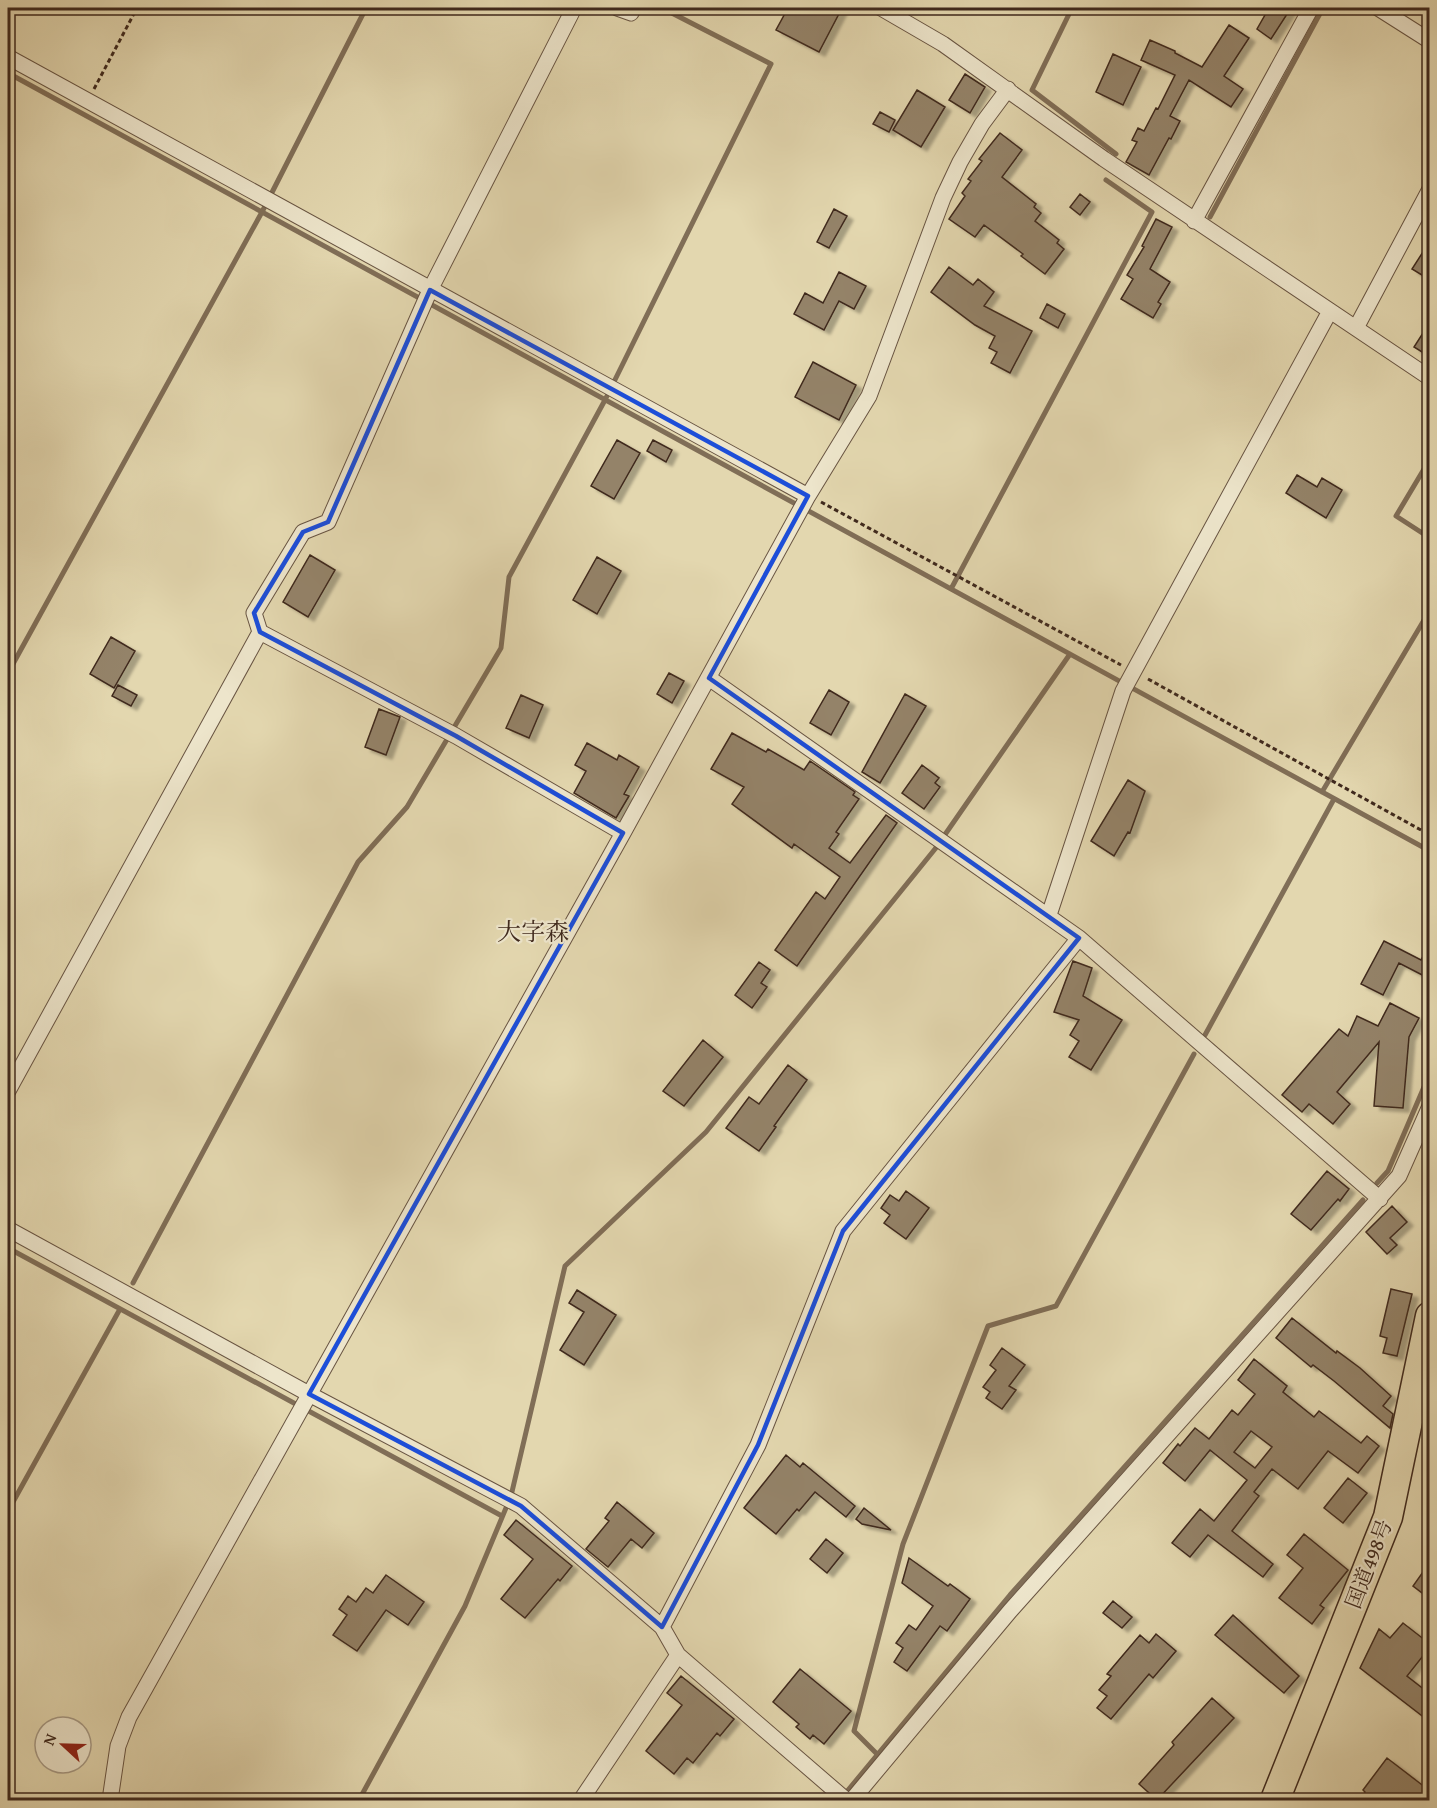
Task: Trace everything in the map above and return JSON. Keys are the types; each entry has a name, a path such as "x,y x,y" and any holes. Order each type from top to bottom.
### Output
{"highway":[{"name":"国道498号","path":"1275,1800 1388,1518 1430,1316"}],"street":[{"path":"8,1091 260,632 255,613 303,532 328,522 430,290 574,8"},
{"path":"617,8 631,13 634,8"},
{"path":"881,8 900,12 1194,221 1430,378"},
{"path":"1194,221 1311,8"},
{"path":"1378,8 1430,41"},
{"path":"8,57 808,496"},
{"path":"110,1800 118,1746 129,1717 623,833 808,496 869,396 943,198 982,124 1008,89"},
{"path":"1356,328 1430,189"},
{"path":"1049,915 1125,686 1330,311"},
{"path":"260,632 449,733 623,833"},
{"path":"709,678 1079,938 1380,1199"},
{"path":"662,1628 758,1445 843,1231 1079,938"},
{"path":"8,1229 309,1394 520,1506 662,1628 678,1655 845,1798 1380,1199 1399,1176 1430,1106"},
{"path":"581,1800 678,1655"}],"path":[{"path":"88,101 137,8"},
{"path":"808,496 962,579"},
{"path":"1325,777 1430,835"}],"highlighted area":[{"path":"430,290 808,496 709,678 1079,938 843,1231 758,1445 662,1627 521,1506 309,1394 623,833 456,736 260,632 254,613 303,532 328,522"}],"building":[{"path":"788,8 842,8 819,52 776,30"},
{"path":"1269,8 1291,8 1271,39 1257,29"},
{"path":"1229,25 1249,38 1224,76 1243,89 1231,107 1189,80 1170,116 1180,121 1149,175 1126,162 1137,142 1132,140 1138,128 1144,131 1175,75 1141,60 1150,40 1202,67"},
{"path":"1113,54 1141,67 1123,105 1096,92"},
{"path":"965,74 985,87 970,113 949,100"},
{"path":"917,90 945,107 921,147 893,130"},
{"path":"880,112 895,120 889,132 873,124"},
{"path":"1000,133 1022,150 1002,177 1036,204 1034,207 1041,213 1035,221 1059,240 1057,243 1064,249 1045,274 1021,256 1023,254 984,225 975,237 949,219 965,196 962,193 971,181 968,179 982,161 979,159"},
{"path":"1080,194 1090,202 1080,215 1070,207"},
{"path":"834,209 847,216 829,248 817,242"},
{"path":"1156,219 1172,227 1150,269 1170,282 1158,302 1161,304 1153,318 1121,299 1133,279 1127,275 1144,247 1142,246"},
{"path":"1430,241 1430,280 1412,269"},
{"path":"949,267 973,285 978,279 994,292 984,306 1032,331 1010,373 991,363 997,352 989,348 995,336 975,325 931,292"},
{"path":"839,272 866,286 854,309 839,301 824,330 794,314 805,293 823,303"},
{"path":"1047,304 1065,314 1058,328 1040,318"},
{"path":"1430,322 1430,357 1414,347"},
{"path":"813,362 856,385 839,420 795,397"},
{"path":"617,440 640,453 614,499 591,486"},
{"path":"653,440 672,450 666,462 647,451"},
{"path":"1297,475 1317,487 1322,478 1342,490 1326,518 1286,493"},
{"path":"310,555 335,570 308,617 283,602"},
{"path":"597,557 621,571 597,614 573,600"},
{"path":"111,637 135,651 114,688 90,674"},
{"path":"669,673 684,681 672,703 657,694"},
{"path":"118,685 137,695 131,706 112,696"},
{"path":"829,690 849,702 831,735 810,723"},
{"path":"905,694 926,706 880,783 862,772"},
{"path":"521,695 543,705 529,738 506,728"},
{"path":"379,709 400,717 386,755 365,747"},
{"path":"732,733 766,752 768,749 804,770 810,761 855,792 853,795 859,799 836,832 839,834 829,848 850,863 886,815 897,823 797,966 775,950 816,892 825,899 840,877 794,844 792,848 732,804 744,787 711,769"},
{"path":"587,743 617,760 619,755 639,767 624,794 629,796 616,818 574,793 586,771 575,765"},
{"path":"922,765 939,778 935,783 940,787 924,809 902,793"},
{"path":"1128,780 1145,791 1130,833 1128,832 1114,856 1091,841"},
{"path":"1384,941 1421,960 1430,943 1430,979 1399,963 1383,995 1361,984"},
{"path":"1073,961 1092,968 1083,996 1122,1020 1091,1070 1069,1057 1079,1041 1070,1035 1079,1020 1054,1012"},
{"path":"759,962 770,970 761,983 767,987 752,1008 735,995"},
{"path":"1390,1003 1419,1018 1409,1037 1403,1108 1374,1106 1379,1042 1337,1092 1350,1104 1333,1124 1309,1104 1302,1112 1282,1095 1339,1029 1348,1036 1357,1016 1378,1026"},
{"path":"703,1040 723,1057 684,1106 663,1091"},
{"path":"788,1065 807,1080 759,1151 726,1128 749,1097 759,1104"},
{"path":"1327,1171 1349,1189 1311,1230 1291,1214"},
{"path":"906,1191 929,1208 906,1239 884,1223 890,1215 881,1208 890,1195 899,1201"},
{"path":"1392,1206 1407,1222 1390,1238 1397,1245 1387,1254 1366,1232"},
{"path":"1391,1289 1412,1294 1397,1356 1383,1353 1387,1338 1380,1336"},
{"path":"577,1290 616,1315 584,1365 560,1350 584,1312 569,1303"},
{"path":"1292,1318 1336,1353 1337,1351 1360,1368 1391,1396 1383,1406 1393,1414 1390,1428 1334,1381 1313,1365 1311,1367 1276,1338"},
{"path":"1002,1348 1025,1365 1009,1386 1016,1390 1002,1409 986,1398 990,1392 983,1387 996,1370 990,1365"},
{"path":"1254,1359 1287,1386 1283,1392 1314,1417 1319,1411 1361,1443 1367,1436 1379,1446 1358,1473 1328,1451 1298,1489 1272,1469 1254,1492 1259,1496 1232,1531 1273,1564 1263,1577 1208,1535 1190,1557 1172,1543 1200,1509 1214,1521 1247,1480 1210,1450 1185,1481 1163,1463 1195,1428 1209,1439 1232,1410 1238,1415 1255,1394 1238,1380","holes":["1251,1431 1272,1447 1255,1468 1234,1452"]},
{"path":"786,1455 800,1467 803,1463 855,1506 846,1517 815,1492 776,1534 744,1508"},
{"path":"1348,1478 1367,1493 1343,1523 1324,1508"},
{"path":"617,1502 654,1533 642,1548 631,1539 608,1567 586,1549 609,1521 605,1518"},
{"path":"864,1508 891,1530 862,1524 856,1519"},
{"path":"516,1520 572,1566 525,1618 501,1599 533,1559 504,1535"},
{"path":"1304,1534 1348,1570 1320,1605 1324,1608 1312,1624 1279,1598 1303,1568 1287,1555"},
{"path":"826,1539 843,1553 827,1573 810,1559"},
{"path":"909,1558 970,1599 947,1631 940,1626 907,1671 894,1662 903,1648 896,1643 909,1625 916,1630 933,1606 902,1583"},
{"path":"1430,1562 1430,1599 1413,1586"},
{"path":"386,1575 424,1602 408,1625 386,1610 357,1651 333,1635 347,1615 339,1609 348,1596 356,1602 366,1588 373,1593"},
{"path":"1113,1601 1132,1617 1122,1628 1103,1613"},
{"path":"1233,1615 1299,1676 1284,1693 1215,1635"},
{"path":"1403,1623 1430,1644 1407,1676 1430,1694 1430,1722 1360,1668 1379,1629 1390,1638"},
{"path":"1156,1634 1176,1651 1153,1678 1149,1674 1111,1719 1097,1708 1107,1696 1099,1690 1111,1676 1107,1674 1140,1635 1149,1643"},
{"path":"800,1669 851,1711 824,1744 813,1735 810,1739 796,1727 799,1724 773,1702"},
{"path":"681,1676 734,1719 720,1736 717,1733 693,1763 687,1758 674,1774 646,1751 682,1705 667,1693"},
{"path":"1212,1698 1234,1718 1157,1800 1139,1784 1174,1745 1172,1742"},
{"path":"1387,1758 1430,1791 1430,1800 1370,1800 1363,1795 1365,1792 1363,1790"}],"waterway":[{"path":"8,673 262,212 366,8"},
{"path":"133,1283 358,862 407,807 501,648 509,577 605,400 771,64 662,8"},
{"path":"1072,8 1032,90 1116,154"},
{"path":"1210,217 1323,8"},
{"path":"8,73 1430,851"},
{"path":"951,589 1152,212 1106,180"},
{"path":"1430,459 1396,516 1430,538"},
{"path":"1322,792 1430,610"},
{"path":"359,1800 465,1606 511,1496 565,1266 706,1132 935,849 1070,654"},
{"path":"1205,1035 1334,799"},
{"path":"877,1754 854,1731 903,1544 988,1326 1056,1306 1194,1054"},
{"path":"1377,1183 1388,1171 1430,1073"},
{"path":"844,1795 1010,1595 1363,1200"},
{"path":"8,1248 502,1516"},
{"path":"8,1511 120,1309"}],"district":[{"name":"大字森","path":"533,932"}]}
